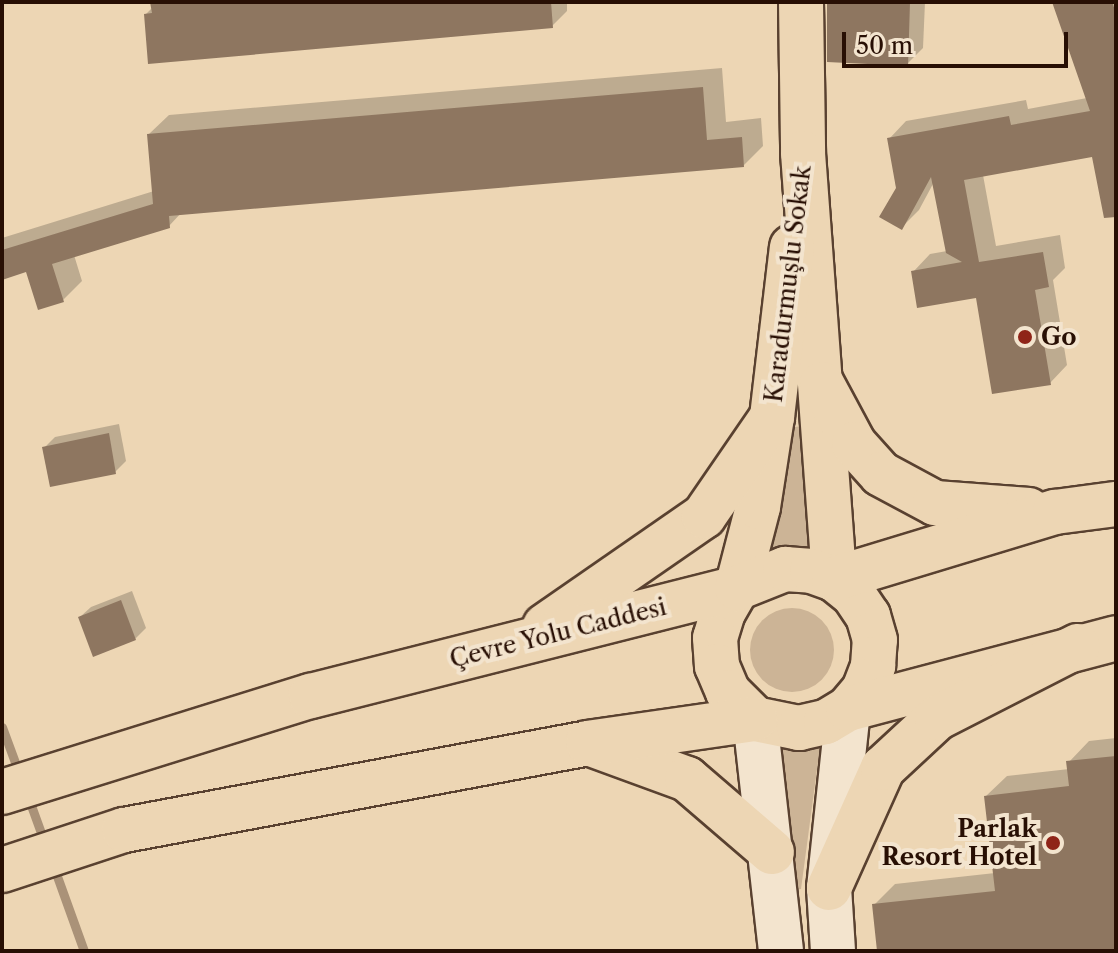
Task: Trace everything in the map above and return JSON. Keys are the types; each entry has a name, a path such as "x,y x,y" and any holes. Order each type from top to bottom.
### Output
{"main road":[{"path":"801,2 803,153"},
{"name":"Karadurmuşlu Sokak","path":"803,153 834,579"},
{"name":"Karadurmuşlu Sokak","path":"737,588 758,507 772,417 803,153"},
{"path":"822,384 854,444 881,474 935,503 1055,512"},
{"path":"525,641 704,516 772,417"},
{"name":"Çevre Yolu Caddesi","path":"2,792 311,696 737,588 785,569 834,579 1055,512 1116,504"},
{"path":"834,579 854,595 868,616 875,640 873,666 864,690 848,709"},
{"path":"737,588 723,612 715,638 717,666 728,692 755,719"},
{"path":"2,870 124,830 588,743 755,719 799,728 826,722 848,709 1097,642"},
{"path":"829,888 883,768 937,718 1097,642"},
{"path":"588,743 687,779 772,852"}],"street":[{"path":"833,951 829,888 848,709"},
{"path":"755,719 781,951"}],"shaded area":[{"path":"803,426 818,553 759,559 786,428"},
{"path":"792,608 808,611 822,620 831,634 834,650 831,666 822,680 808,689 792,692 776,689 762,680 753,666 750,650 753,634 762,620 776,611"},
{"path":"822,732 801,889 794,890 769,739"}],"building":[{"path":"150,2 551,2 553,28 148,64 144,14 152,13"},
{"path":"827,2 910,2 908,66 827,62"},
{"path":"1052,2 1112,2 1116,13 1116,217 1104,218 1092,157 964,180 979,262 1043,252 1049,287 1035,290 1051,385 992,394 976,298 917,308 911,271 962,262 946,253 931,177 902,230 879,217 896,188 887,138 1009,116 1011,125 1090,111"},
{"path":"703,87 707,140 742,137 744,167 169,216 170,228 52,264 64,302 38,310 26,272 2,280 2,250 153,204 147,134"},
{"path":"109,433 116,474 50,487 42,447"},
{"path":"121,600 136,640 93,657 78,617"},
{"name":"Parlak Resort Hotel","path":"1116,756 1116,951 877,951 872,904 995,891 984,796 1069,786 1066,761"}],"waterway":[{"path":"2,727 20,776"},
{"path":"28,797 45,844"},
{"path":"53,865 84,951"}],"place":[{"name":"Go","path":"1025,337"},
{"name":"Parlak Resort Hotel","path":"1053,843"}]}
